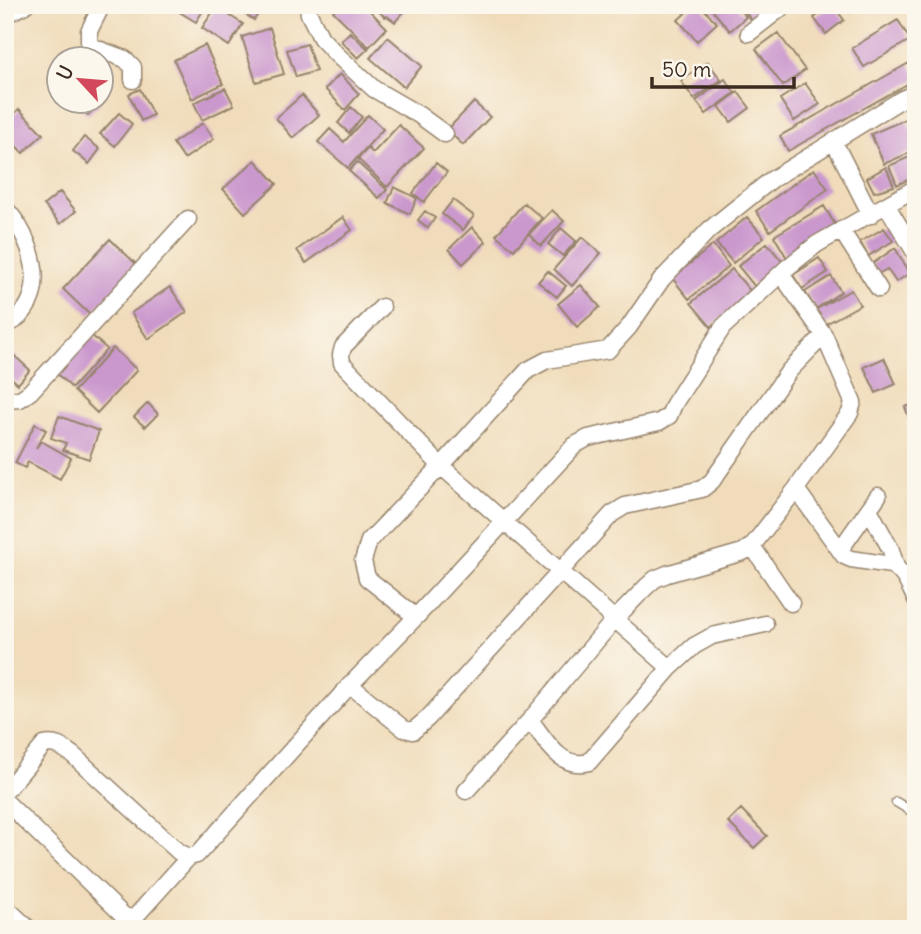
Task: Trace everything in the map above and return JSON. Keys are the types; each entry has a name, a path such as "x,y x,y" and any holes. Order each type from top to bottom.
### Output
{"street":[{"path":"5,15 25,5"},
{"path":"102,5 89,31 89,42 95,48 125,59 133,67 133,80"},
{"path":"308,5 309,14 321,38 336,54 374,89 419,115 445,134"},
{"path":"748,33 785,5"},
{"path":"416,617 367,578 363,561 369,541 528,370 547,360 608,350 629,327 662,279 709,230 771,180 916,93"},
{"path":"834,142 871,215"},
{"path":"5,801 124,916 135,917 189,857 197,855 575,445 588,438 659,422 669,416 723,327 798,258 841,230 916,188"},
{"path":"887,206 916,254"},
{"path":"5,208 24,236 32,258 35,285 27,309 15,321"},
{"path":"5,400 20,399 30,392 188,219"},
{"path":"841,230 879,289"},
{"path":"466,791 614,621 655,579 743,552 752,546 850,413 853,402 824,335 781,274"},
{"path":"382,307 343,347 342,363 441,466 670,668"},
{"path":"351,685 404,729 413,731 428,718 612,514 625,506 702,489 712,481 789,371 824,335"},
{"path":"796,489 844,556 896,567 903,573 916,600"},
{"path":"840,550 874,503 896,567"},
{"path":"752,546 791,603"},
{"path":"530,720 562,759 580,764 589,762 670,668 694,646 712,636 765,624"},
{"path":"5,792 44,745 52,743 73,755 180,852 189,857"},
{"path":"5,907 29,929"}],"lane":[{"path":"896,802 916,814"}],"building":[{"path":"174,5 200,5 204,9 196,22 173,8"},
{"path":"231,5 264,5 254,20"},
{"path":"339,5 364,5 387,28 369,47 333,11"},
{"path":"372,5 410,5 395,22"},
{"path":"694,5 700,5 717,23 697,41 678,20"},
{"path":"708,5 735,5 746,17 730,31"},
{"path":"739,5 773,5 753,22"},
{"path":"831,5 844,20 826,34 814,18"},
{"path":"846,5 861,5 851,12"},
{"path":"216,7 243,24 229,46 202,28"},
{"path":"898,20 910,40 864,67 852,48"},
{"path":"270,28 284,74 256,82 242,37"},
{"path":"350,32 368,49 358,58 341,41"},
{"path":"778,33 805,70 783,86 756,49"},
{"path":"388,37 422,66 404,87 370,58"},
{"path":"307,44 316,71 296,77 287,50"},
{"path":"205,45 223,84 192,99 174,60"},
{"path":"708,62 721,80 694,99 681,81"},
{"path":"909,63 916,79 788,151 780,136"},
{"path":"340,74 359,94 345,110 325,89"},
{"path":"725,79 735,93 706,114 696,101"},
{"path":"805,83 820,104 794,121 780,99"},
{"path":"225,88 234,105 202,120 194,103"},
{"path":"140,89 153,115 141,121 129,94"},
{"path":"738,92 750,108 731,122 719,106"},
{"path":"302,95 319,115 293,138 276,118"},
{"path":"474,102 490,117 463,145 447,130"},
{"path":"351,107 362,117 349,133 338,123"},
{"path":"19,109 43,134 23,153 5,135 5,123"},
{"path":"119,113 132,124 115,146 100,134"},
{"path":"368,115 383,129 348,168 318,142 330,129 344,142"},
{"path":"906,119 916,141 916,150 884,164 871,134"},
{"path":"203,123 214,139 184,159 173,143"},
{"path":"399,125 424,148 387,187 358,159 368,148 373,153"},
{"path":"84,137 100,149 89,164 73,151"},
{"path":"916,154 916,176 897,185 889,166"},
{"path":"255,160 277,184 245,213 223,189"},
{"path":"357,162 387,190 379,198 349,171"},
{"path":"436,163 447,172 424,202 413,193"},
{"path":"886,167 894,186 874,192 867,178"},
{"path":"814,169 828,189 770,231 756,211"},
{"path":"394,187 417,198 410,214 387,203"},
{"path":"60,192 76,211 60,224 44,205"},
{"path":"453,200 474,216 463,230 442,214"},
{"path":"524,203 542,218 514,250 496,235"},
{"path":"824,206 837,228 787,258 774,236"},
{"path":"552,210 564,221 541,246 529,234"},
{"path":"425,211 435,218 428,228 418,220"},
{"path":"343,217 352,230 306,263 297,250"},
{"path":"747,217 764,237 733,263 716,243"},
{"path":"472,227 486,242 463,264 449,249"},
{"path":"561,228 576,241 563,256 548,244"},
{"path":"884,228 893,241 868,256 860,242"},
{"path":"582,237 601,253 572,286 554,269"},
{"path":"110,239 137,265 90,315 63,289"},
{"path":"767,243 785,265 756,288 738,266"},
{"path":"713,245 729,266 689,299 672,278"},
{"path":"895,248 910,273 896,282 887,269 878,274 872,264"},
{"path":"819,258 828,272 802,289 793,275"},
{"path":"732,269 752,293 711,327 691,303"},
{"path":"548,271 566,286 557,297 538,282"},
{"path":"831,276 841,292 816,309 805,292"},
{"path":"581,285 600,307 577,327 558,304"},
{"path":"170,287 187,312 148,339 131,313"},
{"path":"851,290 860,305 824,325 815,310"},
{"path":"91,335 107,349 72,388 56,373"},
{"path":"113,348 137,370 97,413 74,391"},
{"path":"7,349 30,370 18,384 5,372"},
{"path":"884,358 896,384 876,393 864,367"},
{"path":"148,403 158,414 145,427 134,417"},
{"path":"916,403 916,424 912,426 905,407"},
{"path":"59,416 99,431 89,459 63,450 66,443 51,438"},
{"path":"35,424 46,430 36,448 41,441 71,458 60,479 28,462 25,468 15,463"},
{"path":"741,809 767,836 754,848 728,822"}]}
